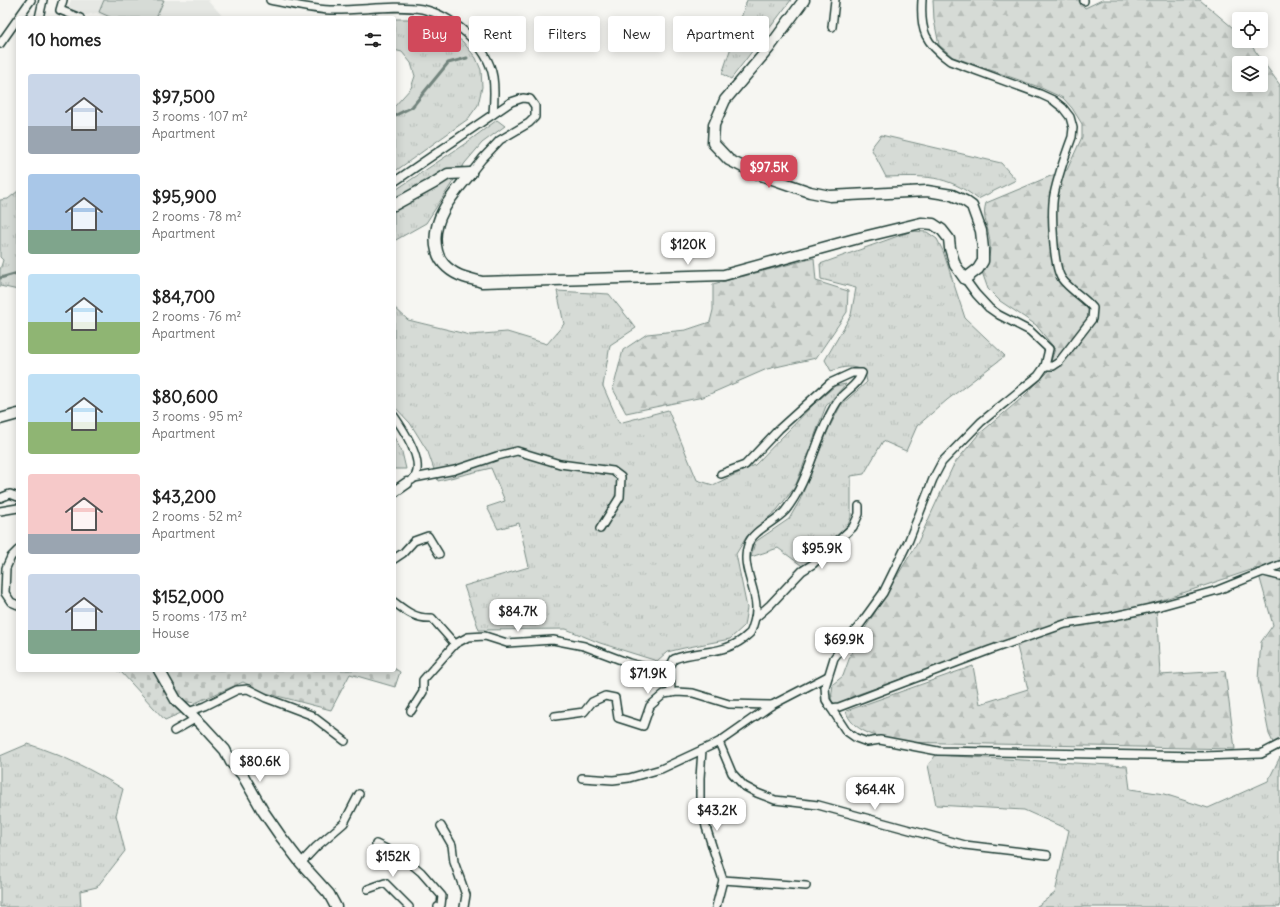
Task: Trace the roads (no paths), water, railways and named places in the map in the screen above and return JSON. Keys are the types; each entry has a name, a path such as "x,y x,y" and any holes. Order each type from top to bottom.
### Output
{"street":[{"path":"19,16 30,0"},
{"path":"39,16 43,0"},
{"path":"63,0 60,10 75,16"},
{"path":"270,0 297,6 328,10 405,8 421,9 438,13 454,22 468,34 488,62 493,76 495,93 492,114"},
{"path":"804,0 768,48 725,100 714,125 712,143 729,160 755,173 810,192 830,196 927,191 952,195 965,200 972,206 981,231 983,249 983,261 978,269 965,279"},
{"path":"832,27 835,0"},
{"path":"922,0 922,27 932,47 942,56 950,61 1040,94 1063,108 1070,118 1073,128 1072,137 1054,196 1053,240 1055,262 1061,279 1093,308 1092,319 1059,362 1053,366 1045,366"},
{"path":"0,44 16,21"},
{"path":"396,181 511,102 523,98 530,99 535,106 534,117 529,123 500,140 482,158 457,189 443,210 435,232 435,244 439,259 447,268 464,277 482,282 724,275 855,239 921,223 933,224 942,230 949,239 955,265 976,294 989,308 999,315 1030,331 1049,349 1045,366 1038,376 981,422 942,462 896,568 883,593 834,658 825,687 826,700 836,717 846,731 856,738 867,742 880,740 938,751 1202,756 1261,754 1280,744"},
{"path":"396,203 448,174 471,172"},
{"path":"671,693 669,673 674,659 684,655 712,652 737,644 750,633 757,614 756,597 747,568 746,558 748,545 753,536 784,512 798,493 827,419 838,400 860,379 862,373 852,373 830,383 779,429 745,465 720,474"},
{"path":"0,419 16,415"},
{"path":"396,419 408,437 417,461 417,470 410,481 396,491"},
{"path":"396,481 410,481 455,470 517,451 560,464 613,471 621,477 620,497 600,529"},
{"path":"0,498 10,494 16,496"},
{"path":"755,618 770,605 802,571 813,564 853,527 859,514 860,506"},
{"path":"0,511 16,508"},
{"path":"396,558 403,554 414,541 428,536 439,554"},
{"path":"16,552 11,557 6,568 5,593 11,602 16,604"},
{"path":"831,708 839,707 990,650 1065,624 1110,617 1160,606 1218,590 1280,565"},
{"path":"1264,572 1280,576"},
{"path":"396,603 409,613 423,619 432,618 455,644"},
{"path":"411,711 423,692 423,680 455,644 468,637 485,636 507,643 553,640 584,646 629,663 669,673"},
{"path":"160,672 176,700 225,750 231,762 242,774 263,811 301,863 328,894 336,907"},
{"path":"582,778 614,780 629,778 661,769 718,742 772,705 828,676"},
{"path":"174,731 205,706 237,690 248,689 266,698 311,715 345,741"},
{"path":"555,716 584,712 592,702 605,696 614,698 618,718 644,726 650,706 664,694 677,692 693,693 728,704 772,705"},
{"path":"718,742 732,773 740,782 757,793 775,800 818,805 965,845 1047,855"},
{"path":"702,750 700,800 706,827 723,880 716,907"},
{"path":"301,863 316,847 344,823 359,794"},
{"path":"441,826 452,845 454,862 466,895 464,907"},
{"path":"376,844 403,857 421,872 442,896 441,905 438,907"},
{"path":"723,880 806,886"},
{"path":"368,889 384,883 409,907"}],"waterway":[{"path":"396,115 412,107 448,63 467,58"},
{"path":"0,278 16,274"}]}
